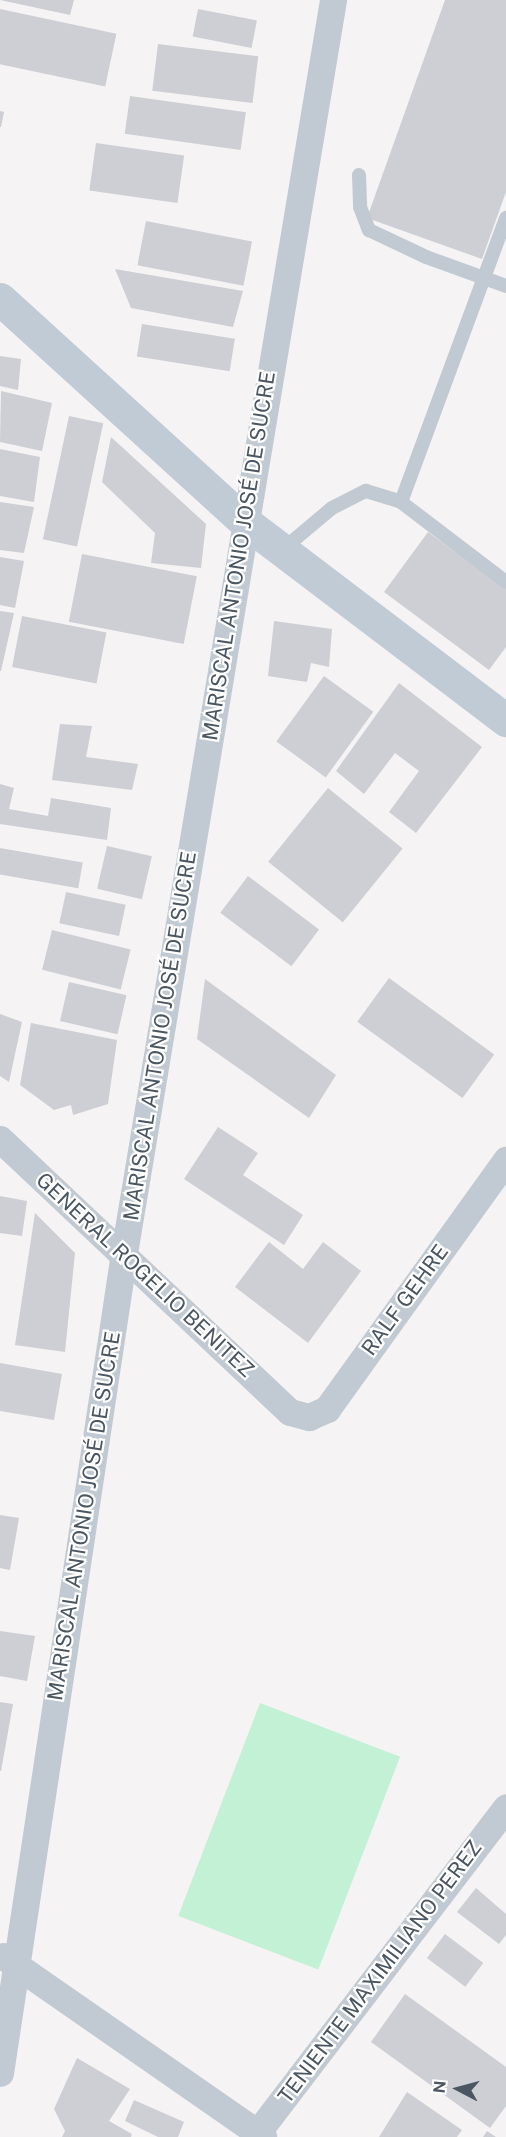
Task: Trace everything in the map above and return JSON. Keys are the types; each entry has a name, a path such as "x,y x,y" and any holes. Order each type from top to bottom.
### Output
{"street":[{"name":"MARISCAL ANTONIO JOSÉ DE SUCRE","path":"0,2073 8,1960 333,0"},
{"path":"0,300 245,522 506,720"},
{"name":"GENERAL ROGELIO BENITEZ","path":"0,1139 124,1253 290,1412"},
{"name":"RALF GEHRE","path":"290,1412 309,1417 327,1409 506,1160"},
{"name":"TENIENTE MAXIMILIANO PEREZ","path":"258,2136 506,1807"},
{"path":"8,1960 258,2136"}],"lane":[{"path":"359,175 360,207 369,230 506,286"},
{"path":"402,502 506,218"},
{"path":"282,550 311,523 350,497 366,491 402,502 506,582"}],"green space":[{"path":"260,1703 400,1757 318,1970 178,1916"}],"building":[{"path":"0,0 74,0 70,15"},
{"path":"445,0 506,0 506,192 482,259 367,218"},
{"path":"0,9 116,34 105,87 0,64"},
{"path":"198,9 257,20 252,48 193,36"},
{"path":"158,44 258,56 253,103 152,91"},
{"path":"130,96 246,112 241,150 125,134"},
{"path":"0,111 4,112 1,127 0,127"},
{"path":"96,143 184,155 177,203 89,191"},
{"path":"146,221 252,242 243,286 137,265"},
{"path":"115,269 243,291 233,327 131,308"},
{"path":"142,324 235,339 230,371 137,357"},
{"path":"0,356 21,359 18,390 0,386"},
{"path":"1,391 52,403 42,451 0,442"},
{"path":"69,416 103,423 77,547 43,539"},
{"path":"111,437 206,524 201,568 151,563 155,533 102,482"},
{"path":"0,449 40,457 34,502 0,496"},
{"path":"0,502 34,507 24,553 0,550"},
{"path":"428,532 506,589 506,647 489,670 384,592"},
{"path":"82,554 197,576 184,644 69,622"},
{"path":"0,557 24,561 15,608 0,605"},
{"path":"0,611 14,613 1,671 0,671"},
{"path":"22,616 106,632 96,683 12,667"},
{"path":"274,621 332,629 329,667 311,663 307,682 268,676"},
{"path":"324,676 373,712 326,777 276,742"},
{"path":"399,683 482,747 416,833 389,812 419,771 395,753 364,794 336,771"},
{"path":"60,724 92,726 86,757 138,764 132,790 52,780"},
{"path":"0,784 14,788 9,809 48,816 51,798 111,808 107,840 0,824"},
{"path":"328,788 403,848 343,922 268,862"},
{"path":"107,846 152,856 142,899 97,889"},
{"path":"0,848 83,863 78,888 0,874"},
{"path":"248,876 319,930 291,966 220,913"},
{"path":"66,892 126,905 119,936 59,923"},
{"path":"52,930 131,950 121,989 42,970"},
{"path":"389,978 494,1054 462,1098 357,1022"},
{"path":"205,979 336,1075 309,1118 197,1039"},
{"path":"69,982 126,995 117,1034 60,1021"},
{"path":"0,1014 22,1022 9,1082 0,1076"},
{"path":"31,1023 117,1040 108,1104 73,1115 71,1105 54,1110 20,1085"},
{"path":"218,1127 258,1153 243,1175 303,1215 284,1245 184,1179"},
{"path":"0,1196 27,1201 22,1236 0,1233"},
{"path":"35,1213 75,1253 65,1352 15,1345"},
{"path":"269,1242 303,1269 323,1242 361,1271 308,1343 235,1287"},
{"path":"0,1363 62,1374 54,1420 0,1411"},
{"path":"0,1515 19,1518 10,1570 0,1568"},
{"path":"0,1631 35,1636 27,1681 0,1676"},
{"path":"0,1702 13,1704 1,1771 0,1771"},
{"path":"476,1888 506,1914 506,1935 499,1944 457,1912"},
{"path":"445,1934 483,1963 465,1987 427,1958"},
{"path":"405,1994 506,2067 506,2106 490,2128 371,2042"},
{"path":"77,2058 130,2089 109,2121 132,2134 131,2137 62,2137 65,2131 54,2109"},
{"path":"407,2092 462,2130 457,2137 379,2137"},
{"path":"134,2100 184,2122 178,2137 158,2137 125,2121"},
{"path":"487,2131 496,2137 483,2137"}]}
